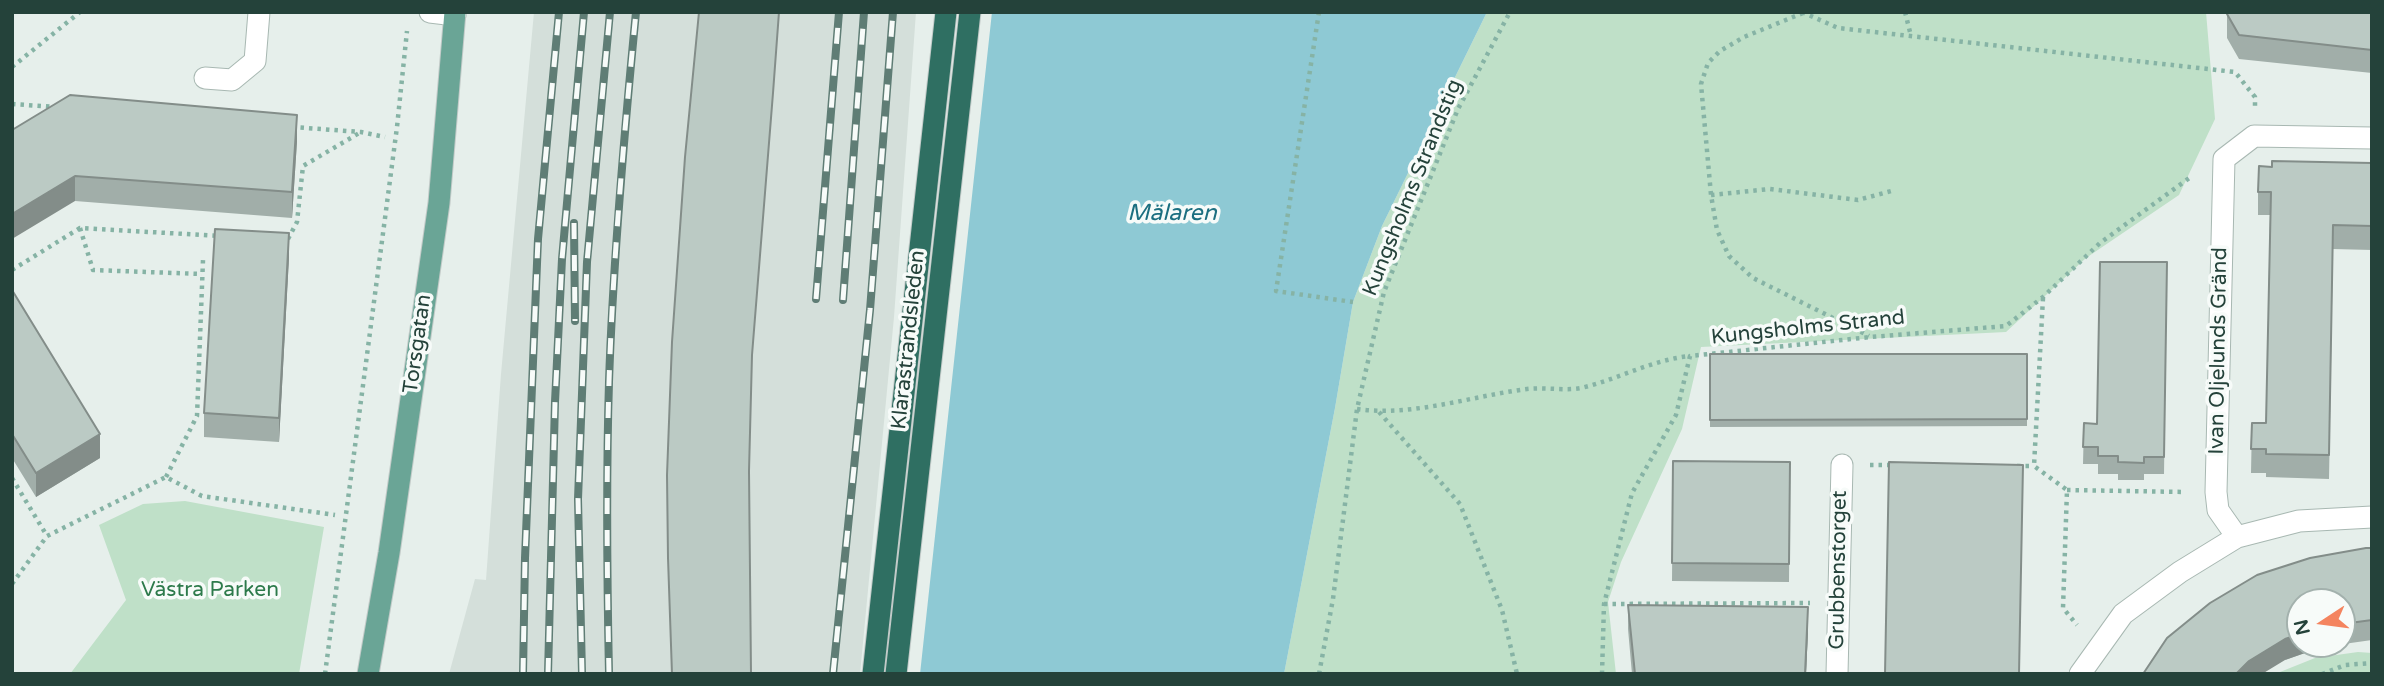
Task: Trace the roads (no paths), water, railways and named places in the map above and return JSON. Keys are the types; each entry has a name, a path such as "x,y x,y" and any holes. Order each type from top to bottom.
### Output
{"highway":[{"name":"Klarastrandsleden","path":"873,674 946,12"},
{"name":"Klarastrandsleden","path":"896,674 970,12"}],"main road":[{"name":"Torsgatan","path":"368,674 389,553 439,203 455,14"}],"street":[{"path":"205,78 232,80 255,61 259,12"},
{"path":"430,12 455,14"},
{"name":"Ivan Oljelunds Gränd","path":"2237,537 2218,510 2216,492 2224,159 2254,136 2372,138"},
{"name":"Grubbenstorget","path":"1837,674 1842,465"},
{"path":"2080,674 2123,614 2180,572 2237,537 2299,521 2372,517"}],"water":[{"name":"Mälaren","path":"992,12 1487,12 1382,226 1353,302 1284,674 920,674"}],"railway":[{"path":"523,674 538,239 559,12"},
{"path":"548,674 555,402 562,259 584,12"},
{"path":"582,674 578,499 587,262 610,12"},
{"path":"609,674 607,491 611,336 636,12"},
{"path":"816,299 839,12"},
{"path":"843,300 864,12"},
{"path":"833,674 870,310 893,12"},
{"path":"574,223 575,321"}],"park label":[{"name":"Västra Parken","path":"210,590"}]}
